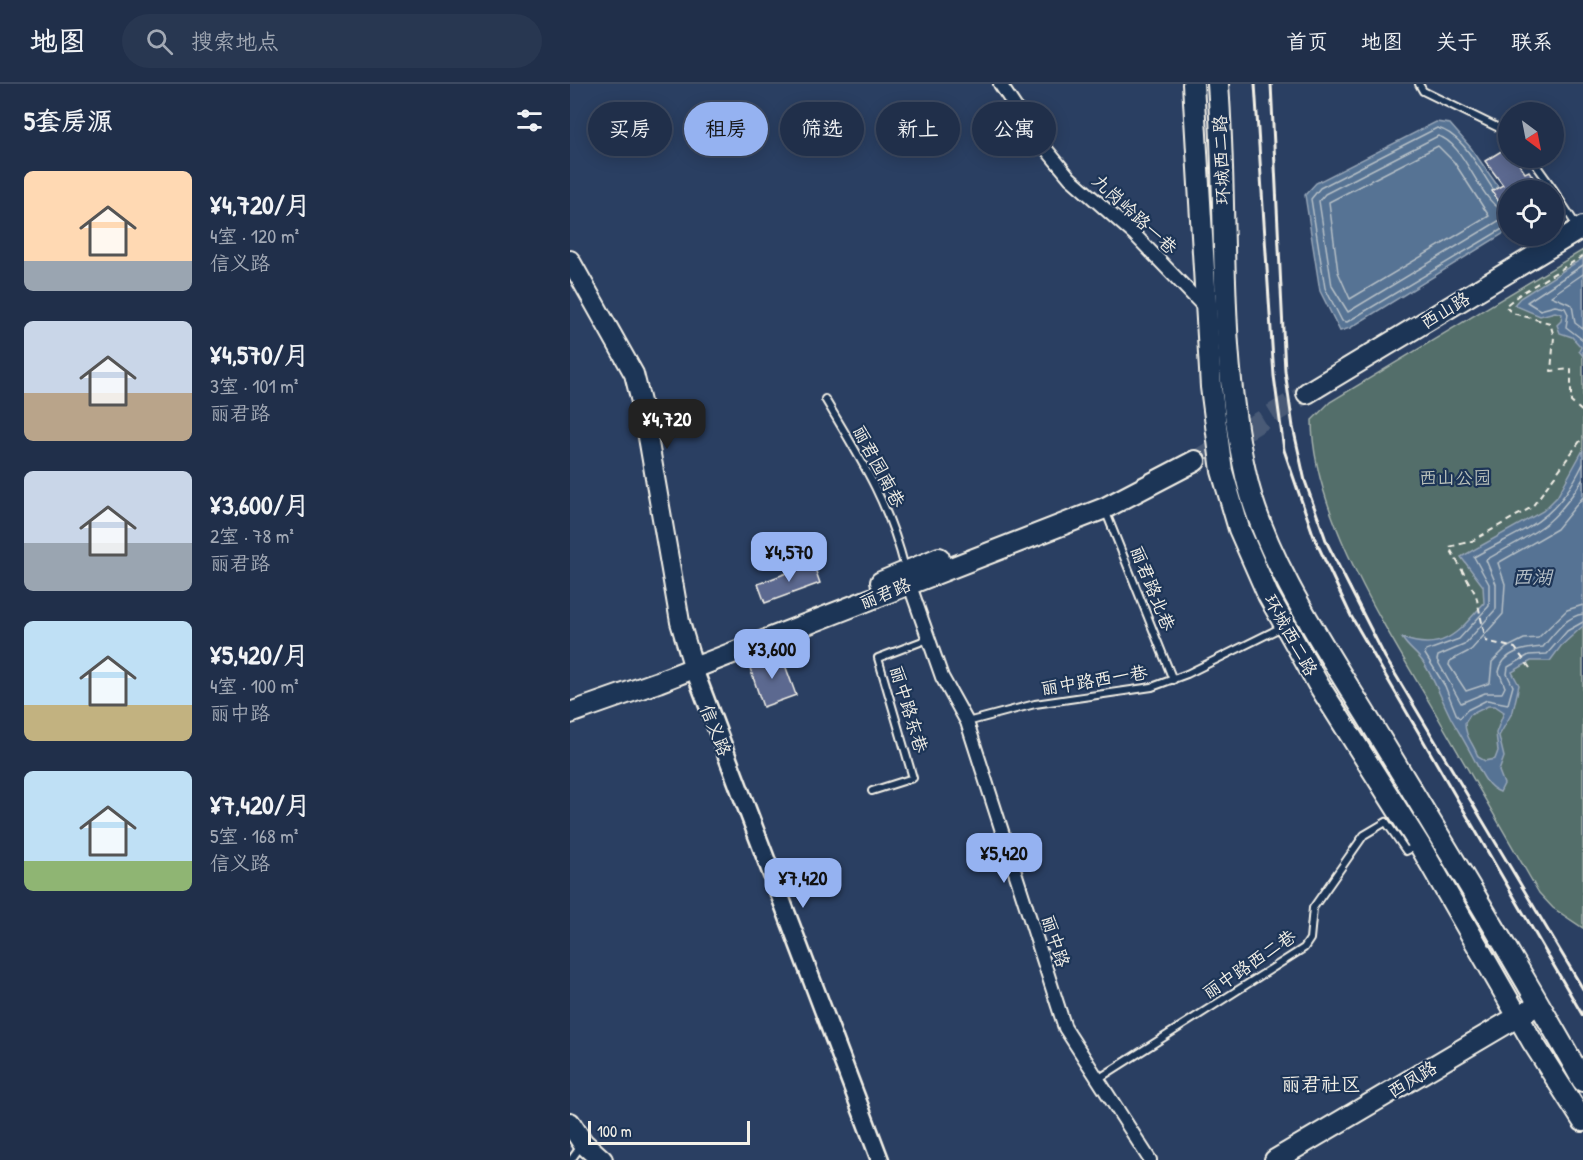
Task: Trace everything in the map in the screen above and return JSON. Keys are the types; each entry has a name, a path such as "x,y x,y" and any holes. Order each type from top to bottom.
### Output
{"main road":[{"name":"环城西二路","path":"1193,84 1211,387 1222,471 1239,529 1268,595 1318,684 1419,844 1518,1016 1583,1121"},
{"name":"环城西二路","path":"1218,84 1227,341 1246,477 1257,512 1274,554 1317,633 1540,1005 1583,1081"},
{"path":"1564,227 1580,220"},
{"name":"西山路","path":"1564,230 1580,220"},
{"name":"西山路","path":"1533,246 1304,388 1537,246"},
{"name":"信义路","path":"570,260 634,374 644,414 680,622 692,662"},
{"name":"丽君路","path":"570,713 908,577 1192,455 1105,508 908,577"},
{"name":"丽君路","path":"570,702 692,662"},
{"name":"西凤路","path":"1275,1160 1540,1005"},
{"path":"570,1123 576,1141 602,1160"}],"street":[{"name":"九岗岭路一巷","path":"1000,84 1032,132 1070,178 1135,235 1206,309"},
{"name":"丽中路","path":"908,577 942,677 967,722 1065,1028 1150,1160"},
{"name":"信义路","path":"692,662 880,1160"}],"lane":[{"path":"1419,84 1424,91 1498,128"},
{"path":"1564,202 1580,220"},
{"name":"丽君园南巷","path":"825,399 876,484 897,534 908,577"},
{"name":"丽君路北巷","path":"1105,508 1173,680"},
{"name":"丽中路西一巷","path":"967,722 1035,704 1152,687 1173,680 1286,625"},
{"name":"丽中路东巷","path":"872,791 914,778 878,658 928,639"},
{"name":"丽中路西二巷","path":"1097,1079 1304,948 1310,939 1312,908 1364,835 1386,822 1406,851 1419,844"},
{"path":"571,1160 576,1141"}],"path":[{"path":"1583,256 1520,294 1505,306 1512,314 1550,323 1554,337 1551,371 1571,369 1571,402 1583,412"},
{"path":"1530,668 1515,648 1486,641 1477,610 1476,595 1449,548 1472,542 1532,507 1583,437"}],"green space":[{"name":"西山公园","path":"1583,250 1583,928 1553,908 1539,893 1374,606 1338,531 1324,493 1315,456 1312,420 1330,402"}],"water":[{"path":"1436,122 1450,124 1471,148 1498,186 1498,237 1350,328 1340,331 1320,291 1305,195 1316,183"},
{"path":"1583,258 1583,356 1579,351 1581,347 1572,337 1560,333 1557,325 1561,321 1562,314 1555,312 1540,316 1514,305 1520,298"},
{"name":"西湖","path":"1583,450 1583,626 1561,646 1550,661 1531,661 1512,672 1519,685 1513,711 1499,736 1504,757 1499,771 1504,784 1500,792 1491,787 1485,779 1427,669 1402,638 1428,643 1439,641 1449,637 1466,623 1484,603 1483,586 1461,557 1543,511 1557,497","holes":["1488,706 1495,706 1504,712 1496,733 1498,751 1495,759 1485,761 1478,757 1466,732 1465,723 1470,715"]}],"building":[{"path":"1498,153 1498,168 1522,168 1525,173 1529,171 1535,180 1499,180 1485,161"},
{"path":"1498,188 1498,200 1492,191"},
{"path":"813,563 820,583 765,603 758,584"},
{"path":"781,654 796,695 763,707 749,665"}],"tunnel":[{"path":"1195,461 1307,393"}],"railway":[{"path":"1255,84 1274,376 1284,450 1314,537 1351,616 1583,1016"},
{"path":"1271,84 1285,371 1293,427 1305,481 1327,543 1385,657 1583,989"}],"district":[{"name":"丽君社区","path":"1321,1083"}]}
